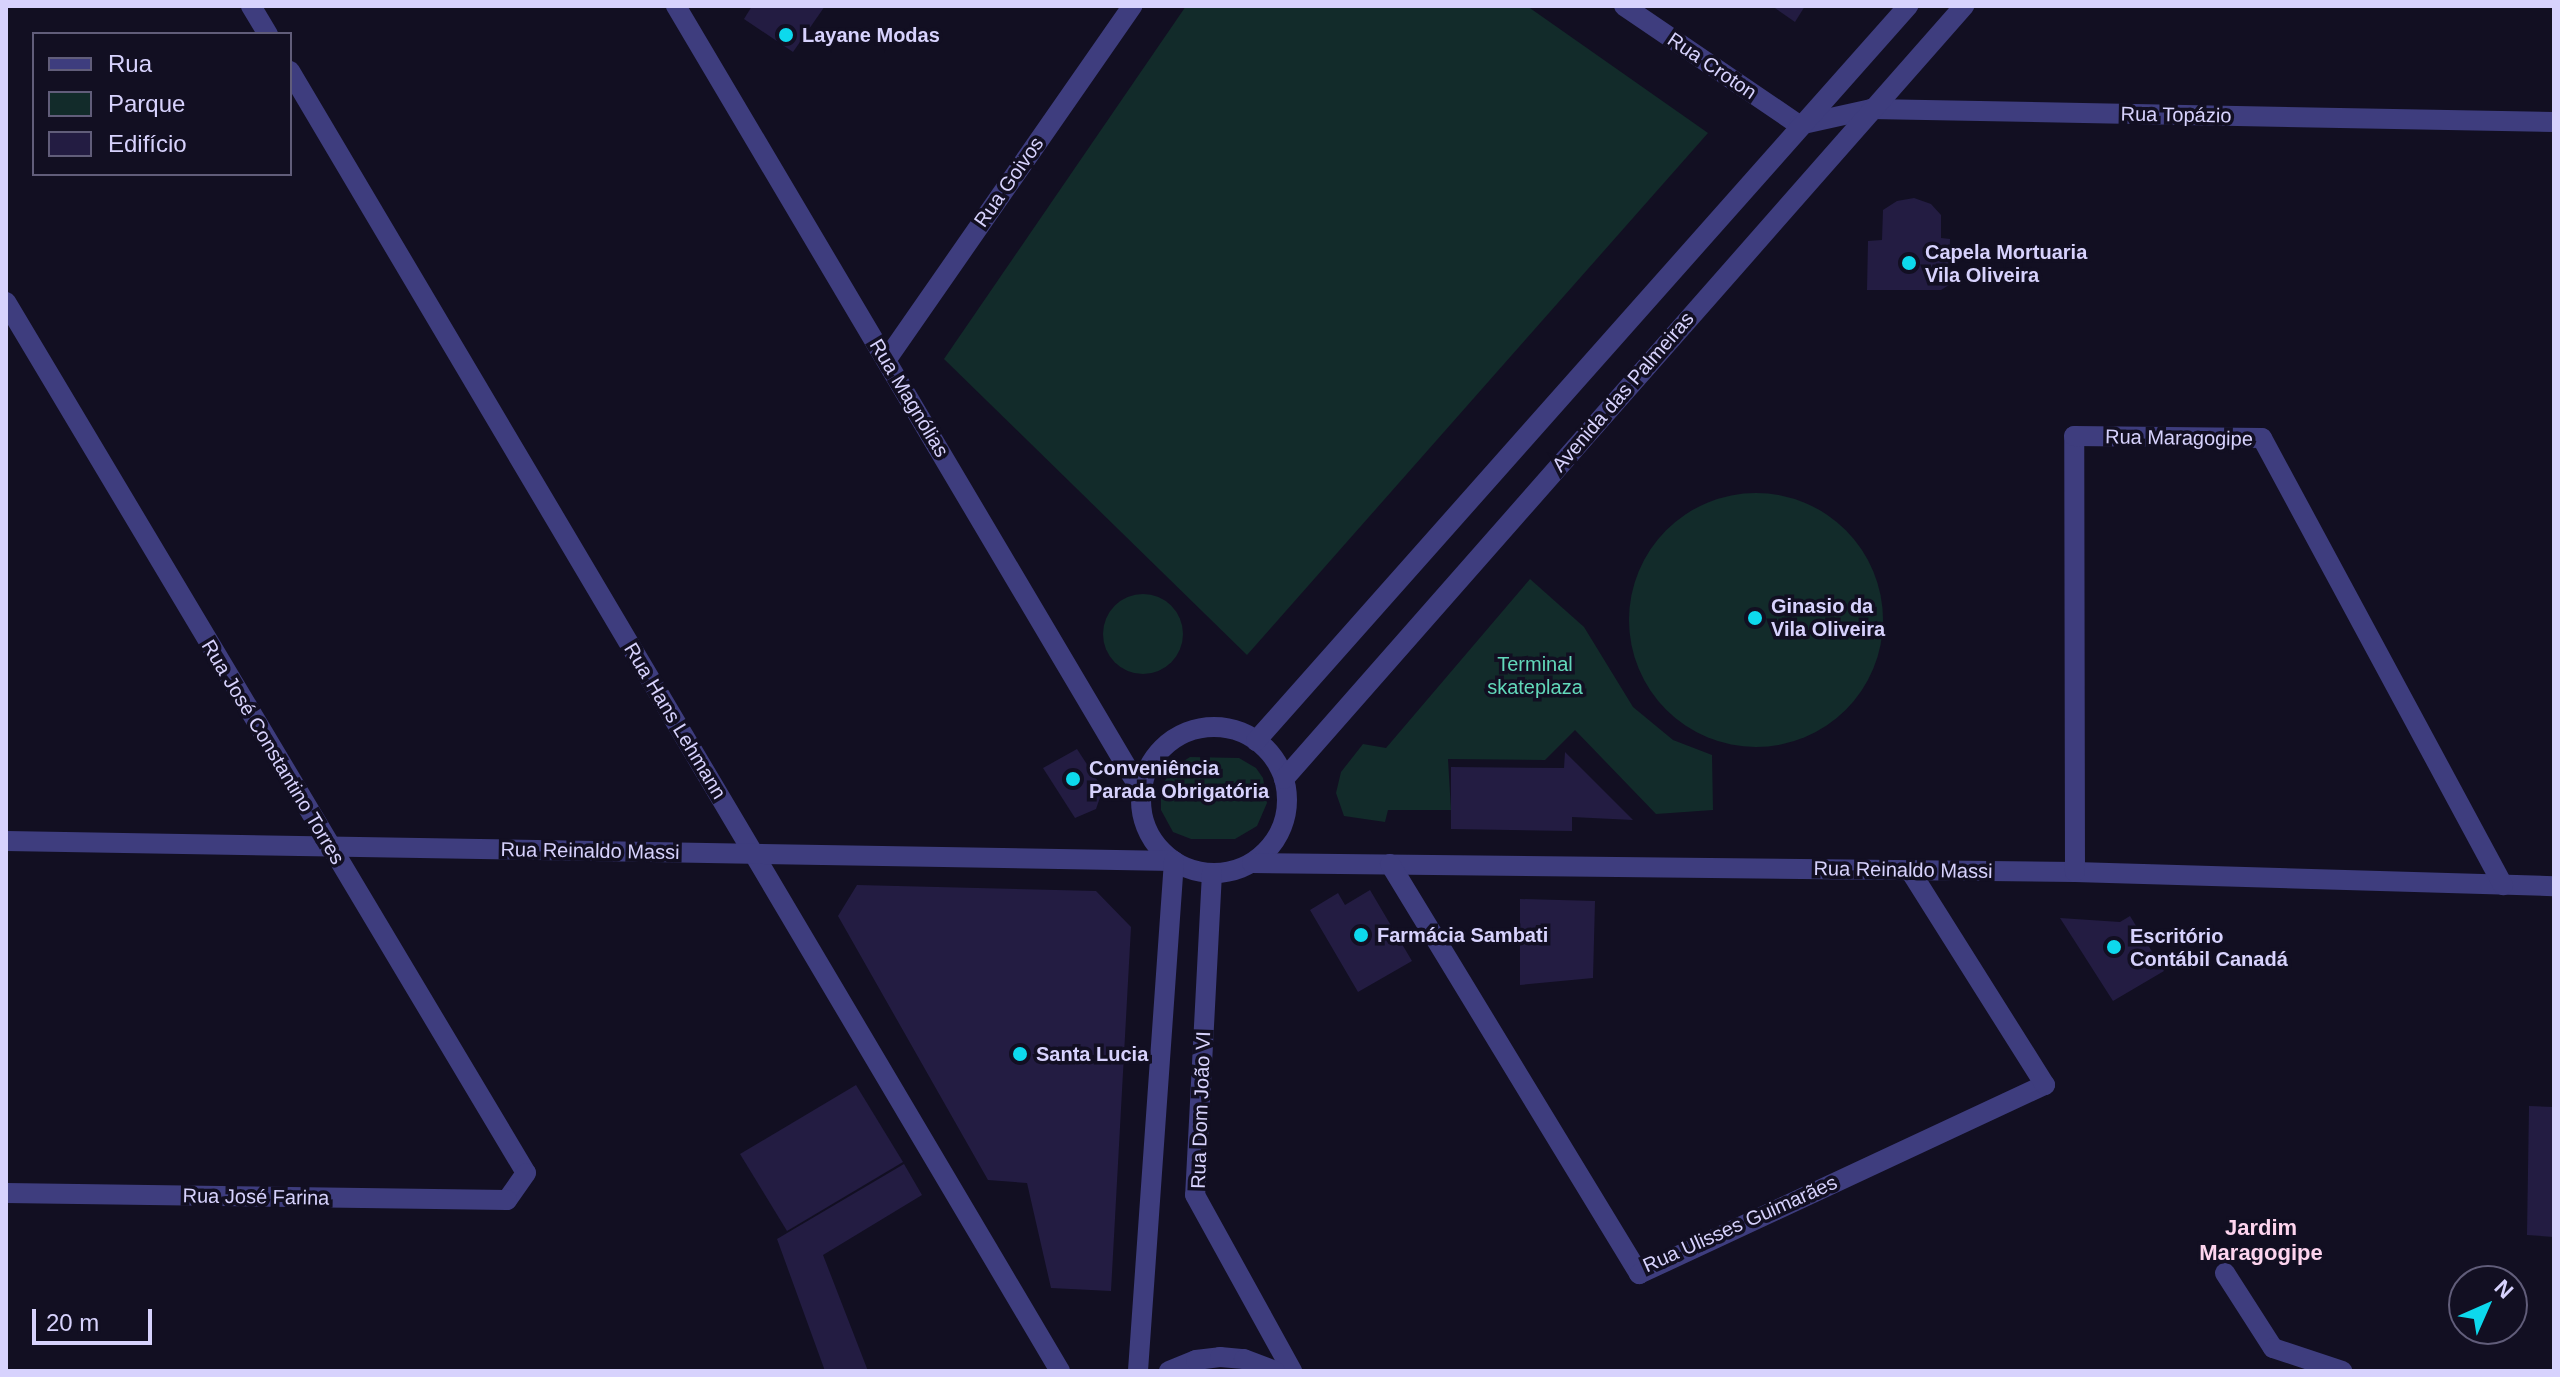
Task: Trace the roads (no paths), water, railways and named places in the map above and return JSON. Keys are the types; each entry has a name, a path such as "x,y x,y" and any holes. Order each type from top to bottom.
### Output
{"street":[{"path":"251,6 267,32"},
{"name":"Rua Magnólias","path":"676,6 1141,791"},
{"name":"Rua Goivos","path":"887,359 1132,6"},
{"name":"Rua Croton","path":"1624,6 1799,125"},
{"path":"1256,741 1799,125 1908,6"},
{"name":"Avenida das Palmeiras","path":"1284,779 1964,6"},
{"name":"Rua Hans Lehmann","path":"292,74 1060,1371"},
{"name":"Rua Topázio","path":"1799,125 1871,109 2554,122"},
{"name":"Rua José Constantino Torres","path":"6,302 526,1173 507,1200"},
{"name":"Rua Maragogipe","path":"2075,872 2074,436 2262,438 2503,885"},
{"path":"1216,727 1237,731 1256,741 1268,752 1284,779 1287,803 1282,826 1270,847 1252,863 1212,873 1174,861 1147,831 1141,791 1147,770 1174,738 1194,729 1216,727"},
{"name":"Rua Reinaldo Massi","path":"6,841 327,844 755,855 1174,861"},
{"name":"Rua Dom João VI","path":"1138,1371 1174,861"},
{"name":"Rua Reinaldo Massi","path":"1252,863 2075,872 2554,886"},
{"name":"Rua Ulisses Guimarães","path":"1390,864 1639,1274 2045,1085 1910,871"},
{"name":"Rua Dom João VI","path":"1212,873 1195,1195 1292,1371"},
{"name":"Rua José Farina","path":"6,1193 507,1200"},
{"path":"2225,1273 2273,1348 2342,1371"},
{"path":"1169,1371 1196,1360 1220,1357 1244,1359 1275,1371"}],"place":[{"name":"Layane Modas","path":"786,35"},
{"name":"Capela Mortuaria Vila Oliveira","path":"1909,263"},
{"name":"Ginasio da Vila Oliveira","path":"1755,618"},
{"name":"Conveniência Parada Obrigatória","path":"1073,779"},
{"name":"Farmácia Sambati","path":"1361,935"},
{"name":"Escritório Contábil Canadá","path":"2114,947"},
{"name":"Santa Lucia","path":"1020,1054"}],"district":[{"name":"Jardim Maragogipe","path":"2261,1240"}],"park label":[{"name":"Terminal skateplaza","path":"1535,676"}]}
